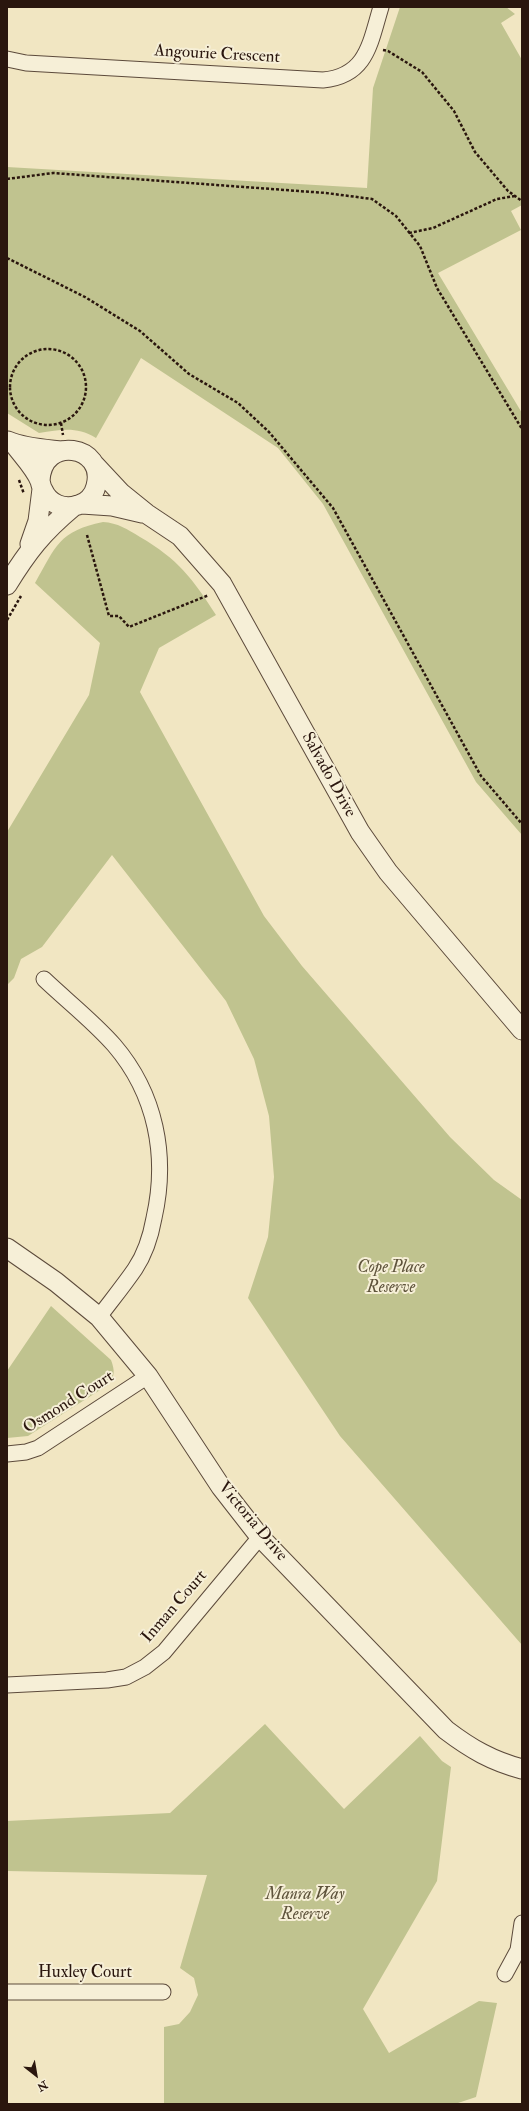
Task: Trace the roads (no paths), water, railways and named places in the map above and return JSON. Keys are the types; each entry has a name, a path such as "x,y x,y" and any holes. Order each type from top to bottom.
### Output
{"street":[{"name":"Angourie Crescent","path":"7,59 26,64 323,80 336,79 347,74 363,58 369,45 381,7"},
{"name":"Salvado Drive","path":"11,442 62,443 87,456 121,494 147,514 180,536 222,584 360,832 388,872 522,1030"},
{"name":"Salvado Drive","path":"11,442 41,485 47,498 54,504 63,507 112,506 147,514"},
{"path":"28,551 38,522 41,473 48,459 62,443"},
{"path":"7,585 28,551 50,526 77,506 90,499 95,491 97,472 94,464"},
{"path":"44,979 114,1045 137,1078 151,1108 160,1152 160,1192 151,1235 136,1268 99,1317"},
{"name":"Victoria Drive","path":"7,1248 56,1282 99,1317 148,1376 221,1487 260,1537 446,1730 468,1748 499,1763 522,1769"},
{"name":"Osmond Court","path":"7,1454 26,1452 38,1448 148,1376"},
{"name":"Inman Court","path":"7,1685 107,1680 126,1677 145,1667 164,1652 260,1537"},
{"path":"505,1974 518,1950 522,1922"},
{"name":"Huxley Court","path":"7,1992 163,1992"}],"park label":[{"name":"Cope Place Reserve","path":"391,1278"},
{"name":"Manra Way Reserve","path":"305,1905"}]}
